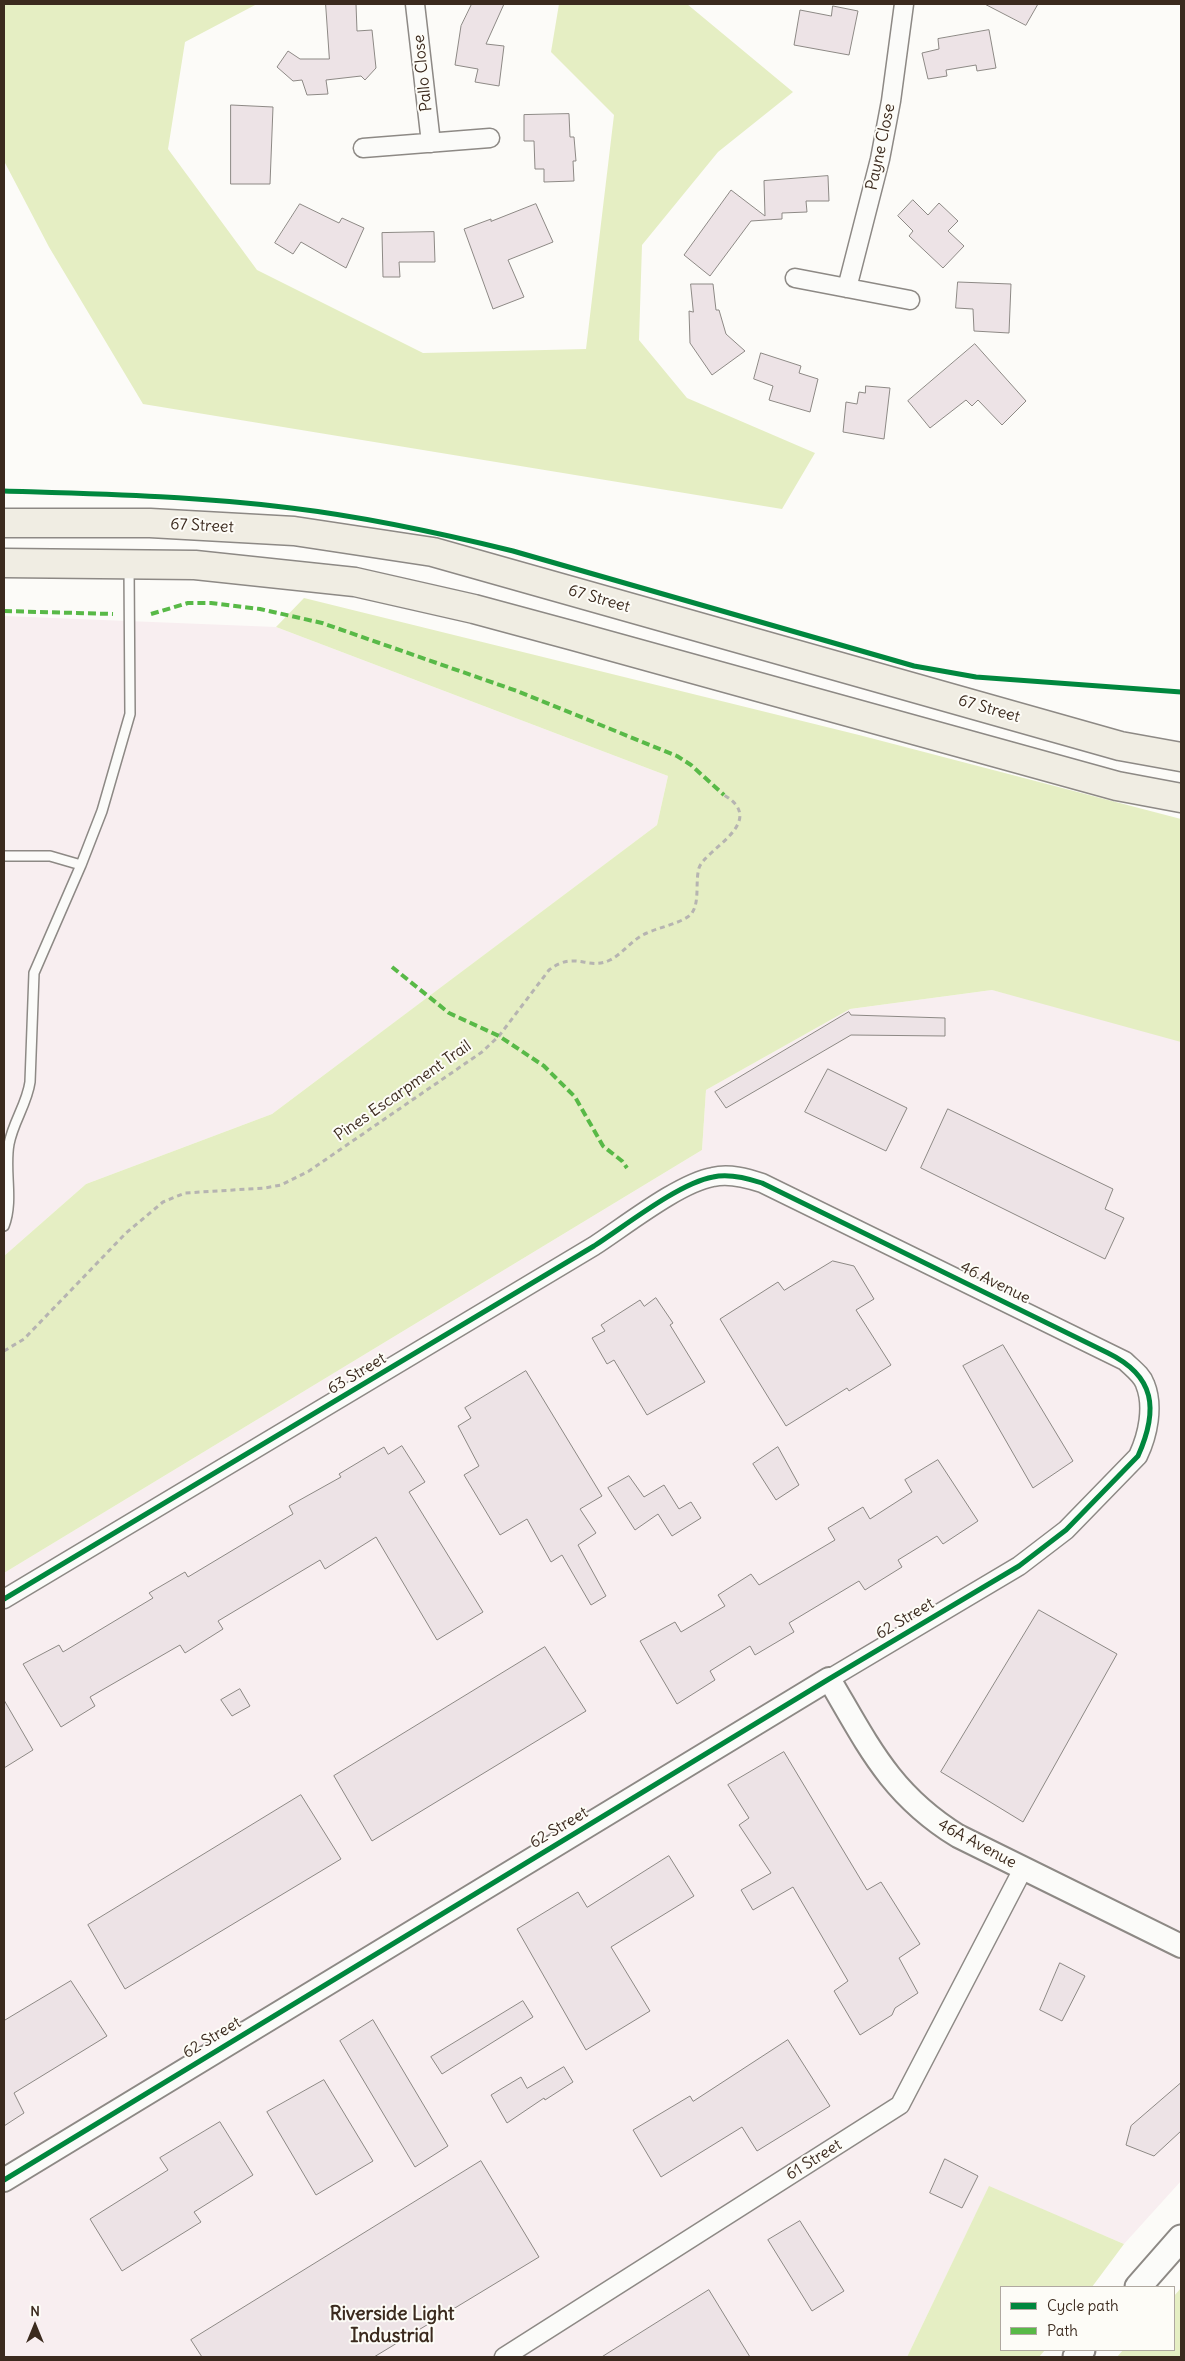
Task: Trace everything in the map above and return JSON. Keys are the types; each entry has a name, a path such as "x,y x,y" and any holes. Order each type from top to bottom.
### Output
{"main road":[{"name":"67 Street","path":"4,523 150,523 294,531 433,552 1120,746 1181,757"},
{"path":"4,563 195,565 364,584 474,609 1117,786 1181,798"},
{"path":"1139,2286 1181,2238"}],"street":[{"name":"Pallo Close","path":"414,4 431,143"},
{"name":"Payne Close","path":"847,288 880,159 891,101 904,4"},
{"path":"363,148 490,138"},
{"path":"795,278 910,300"},
{"name":"46 Avenue","path":"724,1176 740,1177 762,1183 1125,1361 1145,1382 1149,1406 1148,1426 1145,1441 1138,1456 1114,1482"},
{"name":"63 Street","path":"4,1599 594,1246 689,1184 724,1176"},
{"name":"62 Street","path":"4,2180 829,1679 1019,1566 1066,1530 1114,1482"},
{"name":"46A Avenue","path":"829,1679 879,1764 904,1795 944,1828 1181,1946"},
{"name":"61 Street","path":"504,2357 900,2105 1024,1869"}],"lane":[{"path":"4,1226 7,1213 9,1147 17,1117 28,1095 30,1082 34,973 81,866 102,810 130,714 129,563"},
{"path":"4,856 50,856 81,866"}],"shaded area":[{"path":"4,616 276,627 668,776 657,825 272,1114 86,1184 4,1256"},
{"path":"992,990 1181,1037 1181,2181 1124,2244 989,2187 907,2357 4,2357 4,1573 702,1150 706,1090 850,1009"}],"green space":[{"path":"4,4 257,4 185,42 168,149 257,270 423,353 586,349 614,115 551,52 559,4 687,4 793,92 718,152 642,245 639,340 687,398 815,453 782,509 143,404 49,247 4,161"},
{"path":"304,598 859,735 1181,819 1181,1042 992,990 850,1009 706,1090 702,1150 4,1573 4,1256 86,1184 272,1114 657,825 668,776 276,627"},
{"path":"989,2186 1124,2244 1093,2286 1000,2286 1000,2351 1044,2351 1039,2357 907,2357"},
{"path":"1181,2288 1181,2357 1117,2357 1122,2351 1175,2351 1175,2295"}],"building":[{"path":"326,4 356,4 357,31 372,30 376,68 365,80 361,76 326,80 328,94 307,95 302,80 293,81 277,67 288,51 300,59 329,59"},
{"path":"472,4 504,4 486,44 504,46 499,86 475,82 478,69 455,65 461,26"},
{"path":"985,4 1038,4 1026,25"},
{"path":"833,6 858,11 849,55 794,45 800,10 831,16"},
{"path":"989,30 996,68 977,71 976,65 946,70 947,76 928,79 922,53 939,49 938,39"},
{"path":"231,105 273,107 270,184 231,184"},
{"path":"569,114 570,137 574,137 576,161 573,161 574,181 544,182 544,169 535,169 534,141 524,141 524,115"},
{"path":"828,176 829,201 806,201 807,212 782,213 782,219 751,221 710,276 684,255 731,190 765,216 764,181"},
{"path":"913,200 928,215 939,203 958,221 948,231 964,246 943,268 909,236 913,231 898,216"},
{"path":"300,204 339,223 342,218 364,228 346,268 301,242 293,254 275,243"},
{"path":"536,204 553,242 508,260 524,297 493,309 464,229"},
{"path":"434,232 435,262 399,262 400,277 383,277 382,233"},
{"path":"958,282 1011,284 1009,333 974,331 973,309 956,308"},
{"path":"691,284 713,284 716,310 719,310 726,334 745,351 712,375 690,343 689,311 693,312"},
{"path":"975,344 1026,401 1002,425 978,400 972,406 966,400 930,428 908,401"},
{"path":"761,353 801,366 799,373 818,379 810,412 769,400 773,386 754,379"},
{"path":"866,386 890,388 884,439 843,432 846,402 857,404 859,392 865,393"},
{"path":"849,1012 851,1015 945,1018 945,1036 851,1035 726,1108 715,1092"},
{"path":"828,1069 907,1108 886,1151 805,1112"},
{"path":"948,1109 1113,1189 1105,1209 1124,1218 1105,1259 921,1168"},
{"path":"833,1261 854,1266 874,1299 856,1310 891,1365 849,1391 847,1388 786,1426 720,1319 778,1282 784,1290"},
{"path":"656,1298 673,1323 670,1325 705,1382 647,1415 614,1360 607,1364 592,1338 605,1331 601,1325 640,1300 644,1306"},
{"path":"1003,1345 1073,1461 1033,1488 963,1366"},
{"path":"526,1371 602,1496 580,1509 596,1533 578,1545 606,1596 591,1605 562,1555 551,1562 527,1519 500,1535 464,1475 479,1466 458,1426 471,1418 465,1408"},
{"path":"402,1446 425,1482 409,1492 483,1612 437,1640 376,1537 325,1569 320,1560 218,1621 223,1629 185,1653 180,1645 90,1697 95,1706 61,1727 23,1664 59,1645 63,1652 153,1598 149,1593 185,1572 188,1577 293,1514 289,1506 341,1477 339,1474 384,1447 388,1454"},
{"path":"778,1447 799,1485 776,1500 753,1464"},
{"path":"938,1460 978,1521 943,1544 937,1536 898,1560 902,1567 865,1590 859,1581 789,1623 794,1632 755,1655 750,1646 710,1671 715,1680 677,1704 640,1641 675,1622 681,1632 725,1606 718,1595 751,1574 759,1585 835,1540 828,1528 863,1507 870,1519 912,1492 905,1480"},
{"path":"629,1476 644,1497 664,1485 679,1509 691,1502 701,1518 672,1536 658,1514 635,1530 608,1488"},
{"path":"1039,1610 1117,1654 1023,1822 941,1772"},
{"path":"545,1647 586,1711 372,1841 334,1776"},
{"path":"240,1689 250,1706 232,1716 221,1700"},
{"path":"4,1700 33,1750 4,1768"},
{"path":"784,1752 867,1890 881,1882 920,1944 899,1958 918,1993 895,2008 892,2015 860,2035 834,1991 848,1981 793,1887 753,1910 741,1890 771,1873 739,1825 749,1818 728,1785"},
{"path":"301,1795 341,1859 125,1989 88,1925"},
{"path":"669,1856 694,1896 611,1947 650,2011 586,2050 517,1929 578,1892 587,1907"},
{"path":"1060,1963 1085,1976 1062,2021 1040,2010"},
{"path":"71,1981 107,2036 14,2093 24,2113 4,2126 4,2021"},
{"path":"523,2001 533,2017 442,2074 431,2057"},
{"path":"373,2020 448,2146 415,2167 340,2041"},
{"path":"788,2040 830,2106 757,2151 742,2127 661,2177 633,2130 690,2096 693,2101"},
{"path":"564,2067 573,2082 545,2100 544,2098 507,2123 491,2095 521,2077 527,2088"},
{"path":"324,2080 373,2161 316,2195 267,2112"},
{"path":"1181,2083 1181,2131 1154,2156 1126,2145 1131,2126"},
{"path":"220,2122 253,2175 194,2212 201,2222 122,2271 90,2219 168,2170 160,2158"},
{"path":"945,2159 978,2176 962,2208 930,2193"},
{"path":"481,2161 539,2257 374,2357 202,2357 191,2340"},
{"path":"800,2221 844,2291 812,2311 768,2240"},
{"path":"709,2290 750,2357 602,2357"}],"marked path":[{"path":"151,614 188,603 211,603 260,609 322,623 517,691 677,756 691,765 724,795"},
{"path":"4,611 113,614"},
{"path":"392,967 449,1013 499,1036 544,1066 575,1097 603,1146 622,1161 627,1168"}],"cycle path":[{"path":"4,491 147,496 219,501 347,516 513,551 914,666 976,677 1181,692"},
{"path":"4,1599 594,1246 669,1196 699,1181 713,1177 738,1177 762,1183 1108,1353 1124,1362 1135,1372 1144,1383 1148,1395 1149,1423 1138,1456 1066,1530 1019,1566 829,1679 4,2180"}],"district":[{"name":"Riverside Light Industrial","path":"392,2326"}]}
